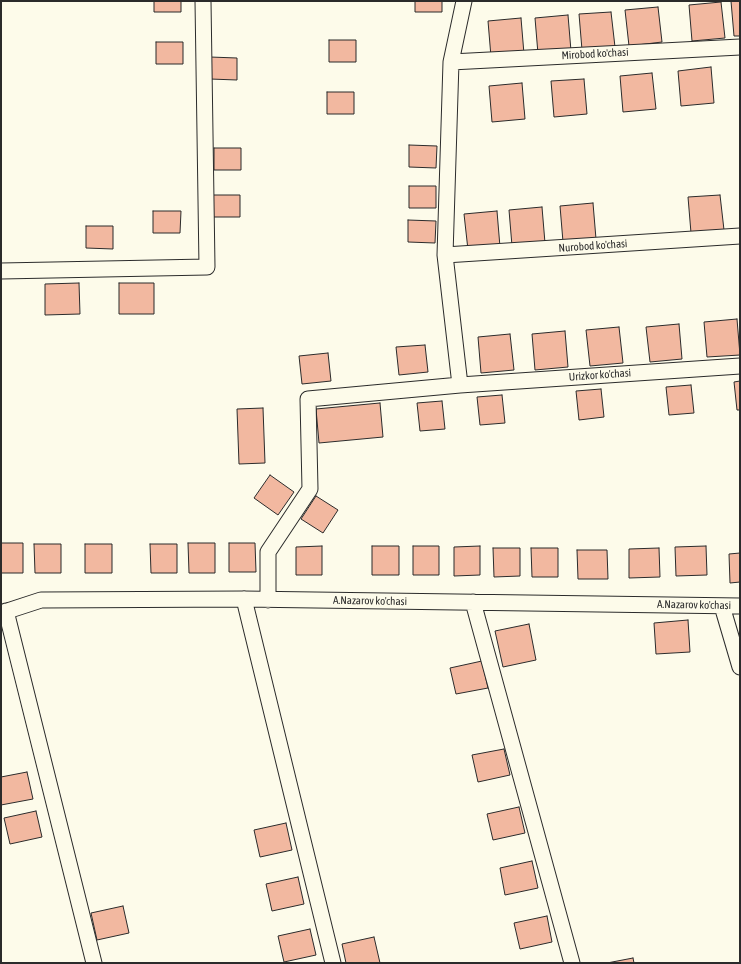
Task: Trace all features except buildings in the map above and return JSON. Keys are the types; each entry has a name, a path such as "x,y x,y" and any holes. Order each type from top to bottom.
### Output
{"street":[{"path":"1,271 206,267 203,1"},
{"path":"460,385 445,255 451,62 464,1"},
{"name":"Mirobod ko'chasi","path":"451,62 740,47"},
{"name":"Nurobod ko'chasi","path":"445,255 740,236"},
{"name":"Urizkor ko'chasi","path":"268,600 268,552 310,489 308,399 460,385 740,366"},
{"path":"244,599 333,963"},
{"name":"A.Nazarov ko'chasi","path":"4,612 41,600 244,599 740,606"},
{"path":"473,602 572,963"},
{"path":"722,606 740,667"},
{"path":"4,612 94,963"}]}
